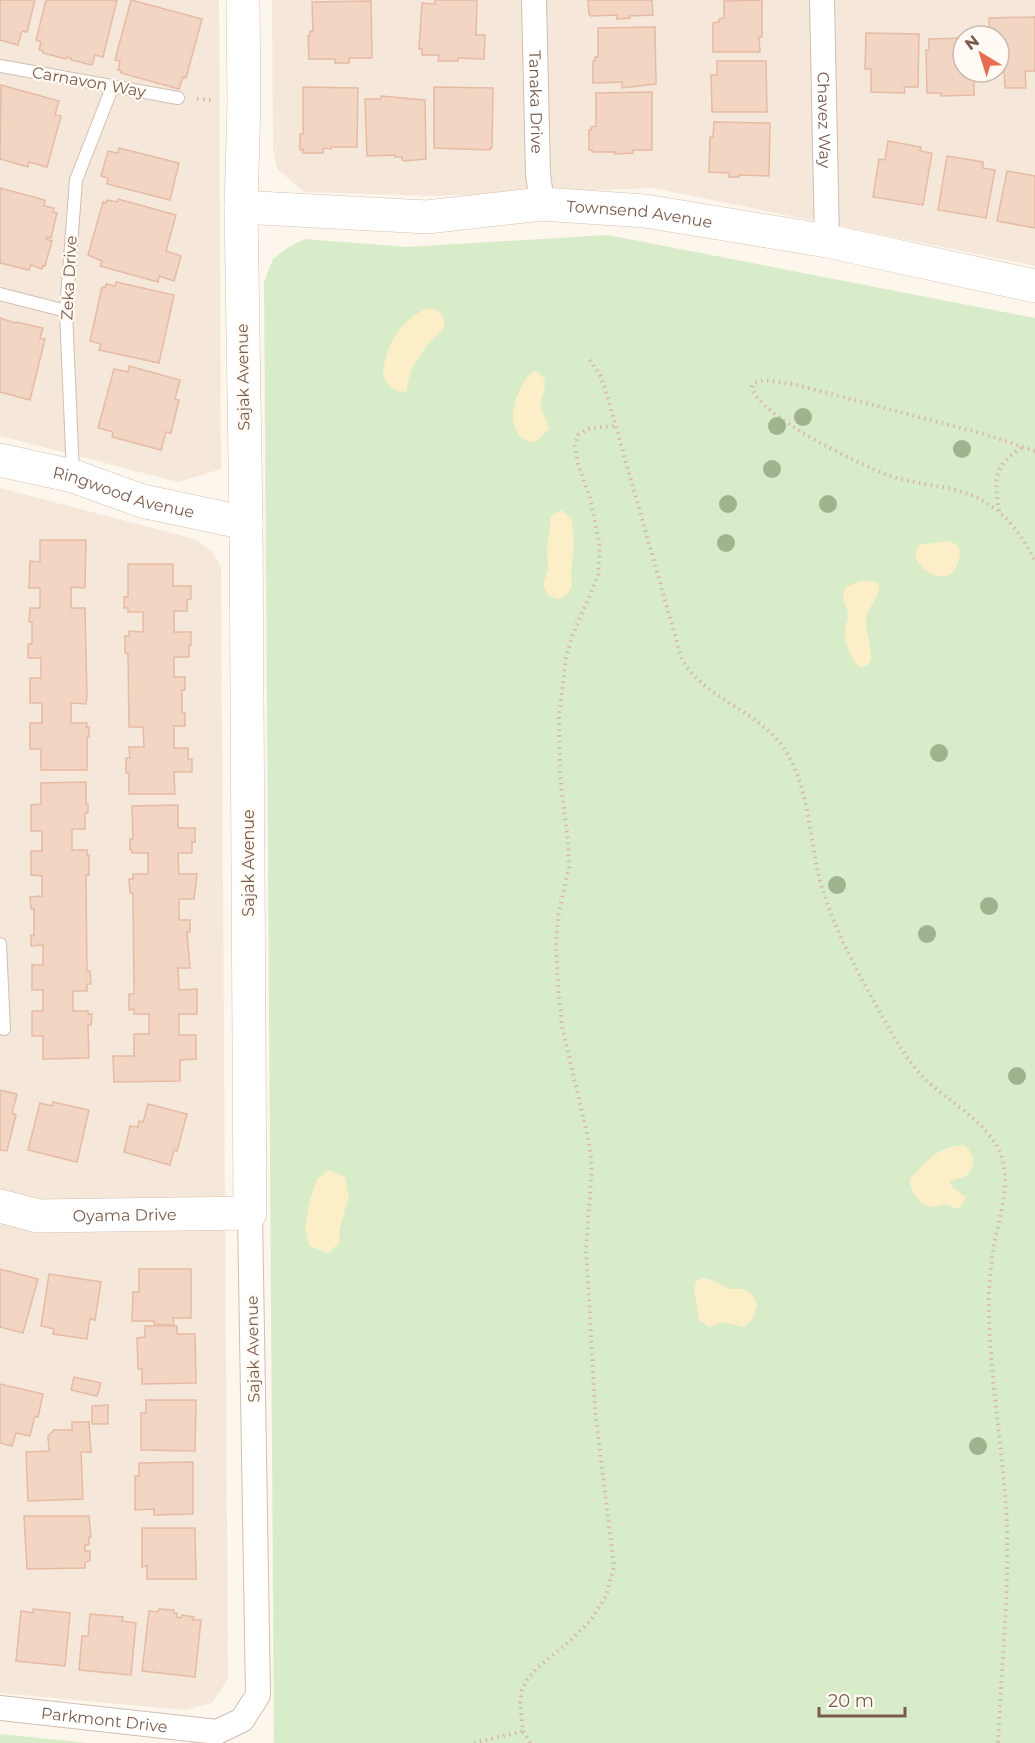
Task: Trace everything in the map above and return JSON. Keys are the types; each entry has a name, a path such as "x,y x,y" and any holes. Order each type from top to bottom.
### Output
{"street":[{"name":"Sajak Avenue","path":"242,1720 258,1695 250,1213 246,523 241,207 244,102 243,0"},
{"name":"Tanaka Drive","path":"534,0 538,174 542,204"},
{"name":"Chavez Way","path":"822,0 828,241"},
{"name":"Townsend Avenue","path":"241,207 427,218 542,204 645,211 828,241 1035,286"},
{"name":"Ringwood Avenue","path":"0,460 73,476 142,501 246,523"},
{"name":"Oyama Drive","path":"0,1206 38,1216 250,1213"},
{"name":"Parkmont Drive","path":"0,1708 217,1732 242,1720"}],"lane":[{"name":"Carnavon Way","path":"0,66 112,88 178,98"},
{"name":"Zeka Drive","path":"73,476 66,311 75,180 112,88"},
{"path":"0,294 66,311"},
{"path":"0,944 4,1029"}],"path":[{"path":"590,360 600,375 682,660 691,674 759,723 784,748 799,775 812,844 823,888 838,932 867,990 887,1026 912,1063 924,1077 982,1128 997,1145 1004,1166 1003,1195 993,1252 989,1304 1006,1527 1005,1610 998,1743"},
{"path":"1035,452 984,434 797,385 764,380 754,383 752,387 754,394 783,419 843,456 897,477 967,494 984,501 999,511 1024,541 1035,561"},
{"path":"530,1743 523,1731 520,1702 522,1690 527,1680 591,1620 606,1596 614,1567 613,1541 595,1409 586,1251 592,1167 562,1026 556,944 558,917 569,867 560,775 559,717 566,658 576,625 596,586 600,547 594,515 578,464 576,440 578,435 590,428 615,426"},
{"path":"999,511 995,487 996,476 1001,465 1023,447"},
{"path":"474,1743 523,1731"}],"shaded area":[{"path":"0,0 219,0 221,469 178,482 0,436"},
{"path":"272,0 1035,0 1035,266 653,188 436,196 304,192 277,169 273,151"},
{"path":"0,488 195,539 212,551 221,567 228,1679 212,1703 185,1710 0,1693"}],"green space":[{"path":"608,235 1035,318 1035,1743 274,1743 264,282 273,259 287,248 305,239 407,247"},
{"path":"0,1734 88,1743 0,1743"}],"sand":[{"path":"429,308 441,315 444,328 428,344 412,368 406,391 395,390 383,376 391,344 402,326"},
{"path":"536,371 545,379 541,405 549,429 537,441 529,442 516,430 513,414 522,384 531,373"},
{"path":"561,510 572,519 574,545 572,587 559,599 548,596 543,584 548,569 547,550 551,516"},
{"path":"948,541 956,544 960,550 957,566 950,575 940,577 931,574 917,560 916,552 920,545"},
{"path":"860,581 871,581 878,584 879,588 866,620 871,659 869,664 861,667 854,661 847,644 845,627 848,615 843,595 846,587"},
{"path":"963,1145 973,1158 971,1171 966,1176 950,1182 952,1187 966,1197 960,1207 956,1209 947,1204 933,1207 924,1204 913,1192 910,1179 939,1152"},
{"path":"329,1170 345,1177 349,1196 339,1230 340,1243 328,1253 309,1246 305,1227 317,1179"},
{"path":"703,1278 729,1289 745,1289 753,1295 757,1305 752,1320 744,1327 723,1322 709,1327 699,1320 694,1289 696,1281"}],"building":[{"path":"0,0 35,0 27,32 22,31 18,45 0,40"},
{"path":"46,0 117,0 103,57 95,55 92,65 39,50 41,42 36,40"},
{"path":"131,0 202,19 186,78 183,77 179,89 121,73 118,70 120,61 115,60"},
{"path":"435,0 477,0 476,35 485,35 484,59 458,58 458,61 438,61 439,55 422,55 422,49 419,49 422,3 435,4"},
{"path":"588,0 652,0 653,15 617,19 617,15 591,16"},
{"path":"762,0 760,52 713,52 713,23 724,18 724,1"},
{"path":"371,1 372,58 349,58 349,63 335,63 335,59 309,59 308,36 310,36 310,31 313,31 312,2"},
{"path":"1035,17 1035,71 1025,71 1026,88 1005,88 1005,84 1011,84 1011,24 989,24 989,18"},
{"path":"655,27 656,84 622,88 622,82 593,83 593,61 595,57 598,57 598,28"},
{"path":"866,33 919,34 918,87 904,87 905,93 871,92 871,69 865,69"},
{"path":"951,38 951,84 974,84 974,95 941,96 941,93 927,93 926,50 929,50 929,39"},
{"path":"717,61 766,61 767,112 712,112 711,75 717,75"},
{"path":"1,85 59,101 55,115 61,116 47,167 29,162 28,167 0,159"},
{"path":"303,87 358,88 357,147 323,148 323,153 303,153 303,149 300,150 300,134 303,134"},
{"path":"434,87 493,88 492,148 490,150 434,148"},
{"path":"652,92 652,150 633,150 633,153 615,154 615,152 589,150 589,130 596,126 596,93"},
{"path":"381,96 425,100 426,159 405,161 402,157 395,157 395,155 367,156 365,99 381,99"},
{"path":"714,122 770,123 769,176 729,177 729,173 709,172 710,137 713,137"},
{"path":"888,141 921,147 920,151 932,153 923,205 873,197 879,159 885,160"},
{"path":"119,148 179,163 170,200 107,184 108,178 101,176 108,151 118,153"},
{"path":"947,156 983,162 983,168 995,170 986,218 938,210"},
{"path":"1007,171 1035,176 1035,228 997,221"},
{"path":"0,188 45,200 44,206 54,208 53,212 57,213 51,238 46,239 52,241 45,266 43,265 42,269 31,265 29,270 0,263"},
{"path":"118,199 176,215 166,251 181,256 174,281 159,276 158,282 100,266 102,261 88,255 103,202 106,203 107,200 117,202"},
{"path":"116,282 174,295 159,363 99,350 101,344 90,341 102,287 105,288 106,284 115,286"},
{"path":"0,318 43,328 40,338 45,339 30,400 0,392"},
{"path":"129,366 180,380 175,399 179,400 171,433 166,432 161,450 112,437 113,432 98,428 114,369 128,372"},
{"path":"40,540 86,540 85,588 71,587 71,608 85,608 87,696 86,704 71,703 71,723 87,723 86,727 89,727 87,770 41,770 41,749 30,749 30,723 42,723 42,703 30,703 30,678 41,678 41,658 28,658 28,644 32,644 30,608 40,608 40,588 29,588 30,561 40,562"},
{"path":"128,564 173,564 173,586 191,586 191,599 187,600 187,611 174,611 174,632 191,632 191,645 189,645 189,657 174,657 174,677 185,677 185,690 182,690 182,713 185,713 185,726 174,726 174,748 188,748 188,759 192,759 192,772 174,772 175,794 129,794 126,758 130,758 129,747 144,747 143,727 129,727 128,653 125,653 125,636 129,636 129,631 143,632 143,612 128,612 128,608 124,608 124,597 128,597"},
{"path":"86,782 88,813 85,813 85,829 72,829 72,850 87,850 87,855 89,855 89,875 86,875 87,971 90,971 91,984 87,984 87,991 73,991 73,1011 88,1011 88,1014 92,1014 91,1025 88,1025 89,1058 43,1059 43,1036 32,1036 32,1011 43,1011 43,990 32,990 32,965 43,965 43,945 31,946 31,935 34,936 34,909 31,909 30,897 42,896 42,876 31,875 31,851 42,851 42,831 31,831 31,805 41,804 41,783"},
{"path":"178,805 178,828 195,828 192,853 178,853 179,874 197,874 194,899 179,899 179,920 190,920 190,932 187,932 190,968 178,968 179,990 197,989 197,1014 179,1014 179,1035 196,1035 196,1059 180,1060 180,1081 114,1082 113,1056 134,1056 134,1034 149,1034 149,1014 134,1014 134,1009 129,1010 129,994 134,994 133,893 130,893 129,879 133,879 133,874 148,874 148,853 132,853 130,850 130,839 133,839 132,806"},
{"path":"0,1090 17,1094 12,1113 16,1115 7,1151 0,1150"},
{"path":"53,1102 89,1110 77,1162 28,1150 40,1103 52,1106"},
{"path":"148,1104 187,1114 177,1151 174,1150 170,1165 124,1152 130,1126 138,1127 139,1121 143,1122"},
{"path":"0,1269 38,1279 23,1333 0,1327"},
{"path":"139,1269 191,1269 191,1318 173,1318 174,1325 154,1324 154,1321 132,1321 133,1292 139,1292"},
{"path":"49,1274 101,1282 95,1320 90,1319 87,1339 53,1334 54,1329 41,1326"},
{"path":"145,1326 177,1326 177,1334 195,1334 196,1383 142,1384 142,1369 138,1369 137,1338 145,1337"},
{"path":"74,1377 101,1383 97,1396 71,1390"},
{"path":"0,1384 43,1394 38,1417 35,1416 30,1436 16,1433 12,1446 0,1443"},
{"path":"146,1400 196,1400 195,1451 141,1450 141,1413 146,1413"},
{"path":"108,1405 108,1424 92,1424 92,1406"},
{"path":"72,1422 89,1422 91,1452 81,1452 83,1499 28,1501 26,1452 49,1451 48,1436 54,1430 72,1430"},
{"path":"193,1462 193,1514 154,1515 154,1509 135,1510 135,1476 139,1476 139,1463"},
{"path":"24,1516 89,1516 91,1537 89,1537 89,1545 85,1545 85,1551 90,1551 90,1561 85,1562 85,1568 27,1569"},
{"path":"142,1528 195,1528 196,1579 147,1579 147,1566 142,1567"},
{"path":"33,1609 70,1613 65,1666 16,1661 21,1611 33,1613"},
{"path":"159,1609 174,1610 177,1617 181,1618 182,1615 194,1617 193,1620 201,1620 195,1677 142,1671 149,1611 158,1612"},
{"path":"90,1614 123,1617 122,1621 136,1623 131,1675 79,1670 82,1636 88,1636"}]}
